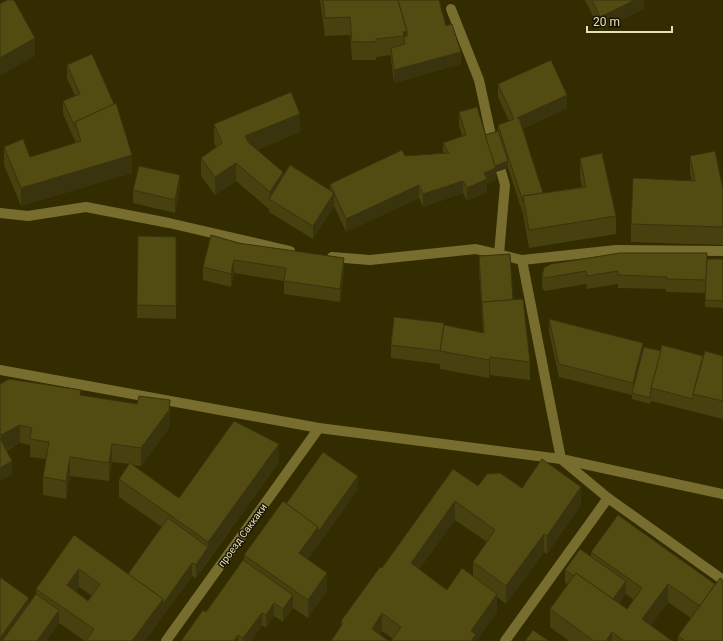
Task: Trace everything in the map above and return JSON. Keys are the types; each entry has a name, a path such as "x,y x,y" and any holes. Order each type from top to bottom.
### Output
{"street":[{"path":"451,9 479,80 492,140"},
{"path":"499,254 505,186 501,171"},
{"path":"0,212 28,216 86,207 169,223 302,254"},
{"path":"324,257 370,260 476,249 522,260 616,250 723,251"},
{"path":"522,260 561,459 608,498 723,580"},
{"path":"0,370 319,428 561,459 723,494"},
{"name":"проезд Саккаки","path":"166,641 319,428"},
{"path":"505,641 608,498"}],"building":[{"path":"7,0 14,0 35,38 0,58 0,4"},
{"path":"323,0 398,0 407,31 403,32 404,36 376,39 376,42 352,42 350,17 325,18"},
{"path":"398,0 439,0 446,26 452,24 461,52 394,70 391,48 405,44 404,37 407,36 407,31"},
{"path":"592,0 635,0 600,17"},
{"path":"92,54 114,104 75,122 75,127 63,101 80,94 67,65"},
{"path":"551,60 567,95 517,118 519,118 543,193 523,196 523,202 498,125 514,119 498,84"},
{"path":"291,92 300,114 245,136 248,142 283,172 270,192 236,163 215,177 201,158 222,143 214,124"},
{"path":"116,103 132,155 21,188 4,147 23,139 30,157 81,141 75,122"},
{"path":"477,107 496,168 484,173 487,179 467,188 463,181 423,194 419,185 346,219 330,184 402,150 405,156 449,153 443,143 466,135 459,112"},
{"path":"498,131 508,161 495,166 485,135"},
{"path":"715,151 723,189 723,227 631,224 633,178 695,181 690,156"},
{"path":"602,153 616,216 529,230 523,196 586,187 580,158"},
{"path":"290,165 334,193 313,226 269,199"},
{"path":"139,166 180,175 175,200 133,190"},
{"path":"211,235 238,243 344,258 340,289 284,281 286,268 234,260 231,274 203,267"},
{"path":"138,236 176,237 176,306 137,305"},
{"path":"620,253 707,253 706,280 666,279 667,277 618,275 618,271 587,276 586,271 545,278 542,275 544,268 551,264"},
{"path":"510,254 513,300 482,302 482,307 479,256"},
{"path":"707,259 723,259 723,301 705,300"},
{"path":"523,299 530,362 490,357 489,360 440,351 444,325 484,333 482,302"},
{"path":"394,317 444,323 440,351 391,345"},
{"path":"549,319 643,343 633,383 559,364"},
{"path":"662,345 703,356 693,399 651,388"},
{"path":"644,347 661,351 651,388 650,398 632,393"},
{"path":"705,351 723,356 723,401 693,394"},
{"path":"9,379 81,390 80,395 137,404 139,396 170,400 169,410 141,448 112,444 109,463 70,457 66,481 43,477 49,442 30,439 32,428 20,425 1,435 0,433 0,384"},
{"path":"234,421 279,444 208,542 119,479 130,463 179,498"},
{"path":"0,438 12,461 0,468"},
{"path":"323,452 358,476 318,532 318,527 286,504"},
{"path":"542,459 581,487 547,536 544,534 506,586 473,562 495,530 455,501 411,563 447,590 462,568 497,594 471,631 476,634 471,641 391,641 401,627 382,613 372,629 389,641 331,641 343,623 341,621 380,567 382,568 453,469 478,486 487,474 500,473 522,488"},
{"path":"283,501 318,527 299,553 327,573 308,600 244,555"},
{"path":"618,515 715,584 700,606 668,584 642,619 672,641 624,641 612,632 606,641 594,641 550,609 576,573 627,609 642,588 591,552"},
{"path":"168,518 208,547 196,565 192,563 163,604 163,599 128,574"},
{"path":"74,535 163,599 132,641 86,641 94,629 36,589","holes":["79,569 100,584 88,601 67,585"]},
{"path":"580,549 626,581 613,599 576,573 574,576 565,570"},
{"path":"243,560 293,595 283,609 274,603 266,615 262,613 243,638 238,635 234,641 181,641 203,610 206,612"},
{"path":"0,577 29,598 0,638"},
{"path":"720,578 723,580 723,641 685,641 678,636"},
{"path":"36,594 59,610 37,641 2,641"},
{"path":"533,630 549,641 525,641"}]}
